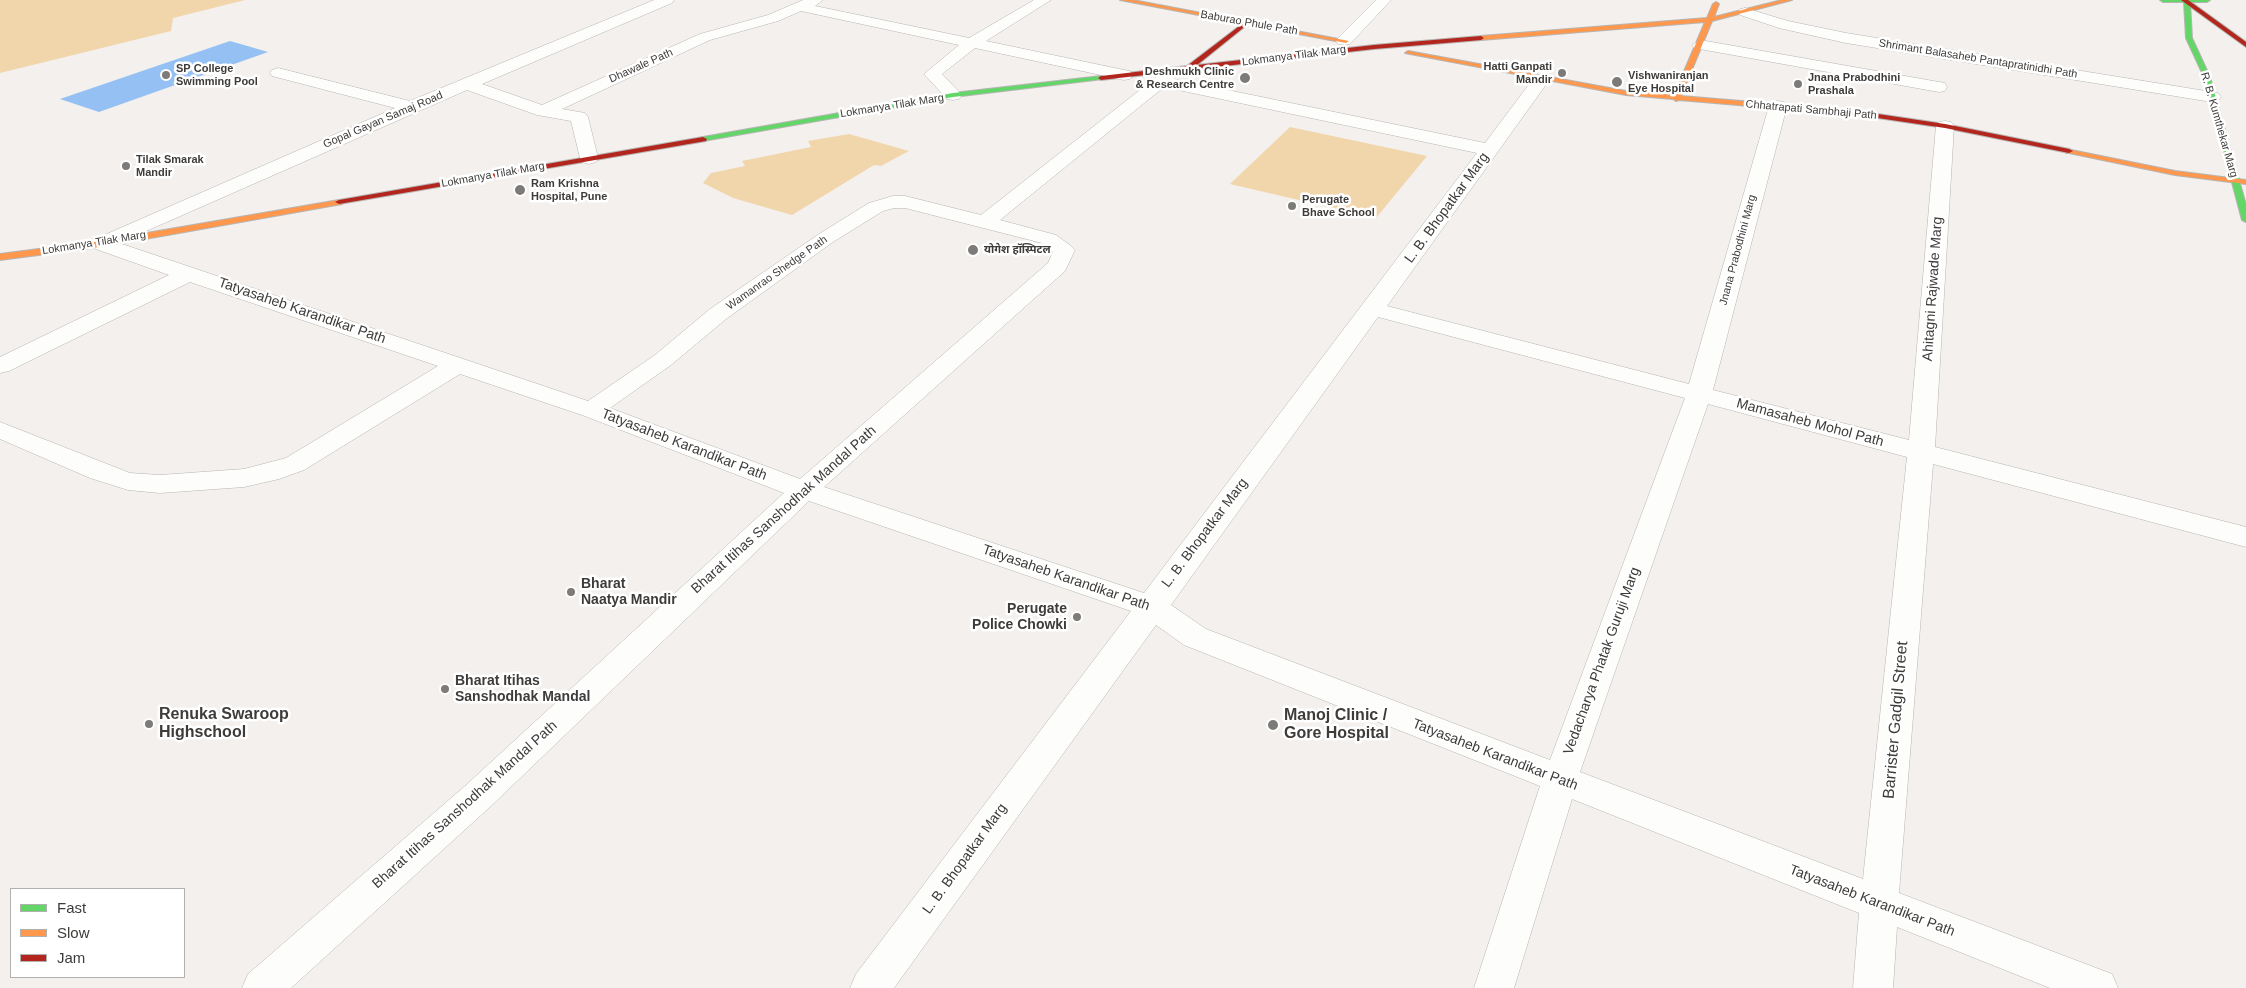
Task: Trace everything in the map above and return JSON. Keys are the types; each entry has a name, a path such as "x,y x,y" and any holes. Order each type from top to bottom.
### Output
{"street":[{"name":"Gopal Gayan Samaj Road","path":"100,244 412,107 667,0"},
{"name":"Dhawale Path","path":"543,111 705,37 801,7 816,0"},
{"path":"953,96 932,74 973,42 1044,0"},
{"name":"Baburao Phule Path","path":"1123,0 1149,2 1176,10 1374,47"},
{"path":"1344,41 1384,0"},
{"path":"1676,99 1692,59 1700,45 1717,0"},
{"name":"Lokmanya Tilak Marg","path":"0,257 100,244 953,96 1124,75 1175,73 1374,47 1708,20 1789,0"},
{"path":"2163,0 2207,0"},
{"path":"2185,1 2244,44"},
{"name":"R. B. Kumthekar Marg","path":"2185,1 2189,38 2207,77 2240,182 2246,220"},
{"path":"801,7 1124,75"},
{"name":"Shrimant Balasaheb Pantapratinidhi Path","path":"1746,12 1820,33 2212,97"},
{"path":"2202,12 2237,24"},
{"path":"985,222 1175,73 1246,23"},
{"path":"2189,38 2202,37"},
{"path":"2214,38 2244,44"},
{"path":"1700,45 1939,88"},
{"name":"Chhatrapati Sambhaji Path","path":"1374,47 1542,79 1676,99 1871,115 1945,126 2175,173 2240,182"},
{"path":"278,73 412,107"},
{"path":"1175,73 1490,150"},
{"name":"L. B. Bhopatkar Marg","path":"870,988 1150,606 1373,309 1542,79"},
{"path":"467,84 543,111 578,116 589,158"},
{"name":"Jnana Prabodhini Marg","path":"1699,394 1778,106"},
{"name":"Ahitagni Rajwade Marg","path":"1922,452 1945,126"},
{"name":"Wamanrao Shedge Path","path":"591,410 663,360 742,298 826,238 876,207 892,202 905,202 985,222"},
{"name":"Bharat Itihas Sanshodhak Mandal Path","path":"262,988 478,796 806,489 1057,266 1064,250 1050,239 985,222"},
{"name":"Tatyasaheb Karandikar Path","path":"100,244 459,364 806,489 1150,606 1195,637 2098,988"},
{"path":"0,366 190,273"},
{"name":"Mamasaheb Mohol Path","path":"1373,309 2246,537"},
{"path":"0,430 100,472 128,481 160,484 244,478 269,473 295,464 459,364"},
{"name":"Vedacharya Phatak Guruji Marg","path":"1494,988 1560,780 1699,394"},
{"name":"Barrister Gadgil Street","path":"1873,988 1879,904 1922,452"}],"shaded area":[{"path":"0,0 245,0 173,18 171,31 0,73"},
{"path":"1290,127 1427,156 1376,218 1230,184"},
{"path":"849,134 909,151 881,166 874,165 792,215 733,198 703,183 711,173 745,166 742,161 811,147 808,141"}],"water":[{"name":"SP College Swimming Pool","path":"230,41 268,52 99,112 60,99"}],"traffic: fast":[{"path":"2163,0 2207,0"},
{"path":"2187,1 2189,38 2207,77 2246,220"},
{"path":"703,139 953,95 1101,78"}],"traffic: slow":[{"path":"1123,0 1346,41"},
{"path":"1481,38 1708,20 1789,0"},
{"path":"1676,99 1716,4"},
{"path":"1408,53 1626,93 1750,104"},
{"path":"2069,151 2175,173 2246,182"},
{"path":"0,257 100,244 339,202"}],"traffic: jam":[{"path":"2184,0 2246,45"},
{"path":"1189,68 1246,23"},
{"path":"1101,78 1374,47 1481,38"},
{"path":"1750,104 1871,115 1945,126 2069,151"},
{"path":"339,202 703,139"}],"place":[{"name":"Hatti Ganpati Mandir","path":"1562,73"},
{"name":"SP College Swimming Pool","path":"166,75"},
{"name":"Deshmukh Clinic & Research Centre","path":"1245,78"},
{"name":"Vishwaniranjan Eye Hospital","path":"1617,82"},
{"name":"Jnana Prabodhini Prashala","path":"1798,84"},
{"name":"Tilak Smarak Mandir","path":"126,166"},
{"name":"Ram Krishna Hospital, Pune","path":"520,190"},
{"name":"Perugate Bhave School","path":"1292,206"},
{"name":"योगेश हॉस्पिटल","path":"973,250"},
{"name":"Bharat Naatya Mandir","path":"571,592"},
{"name":"Perugate Police Chowki","path":"1077,617"},
{"name":"Bharat Itihas Sanshodhak Mandal","path":"445,689"},
{"name":"Renuka Swaroop Highschool","path":"149,724"},
{"name":"Manoj Clinic / Gore Hospital","path":"1273,725"}]}
